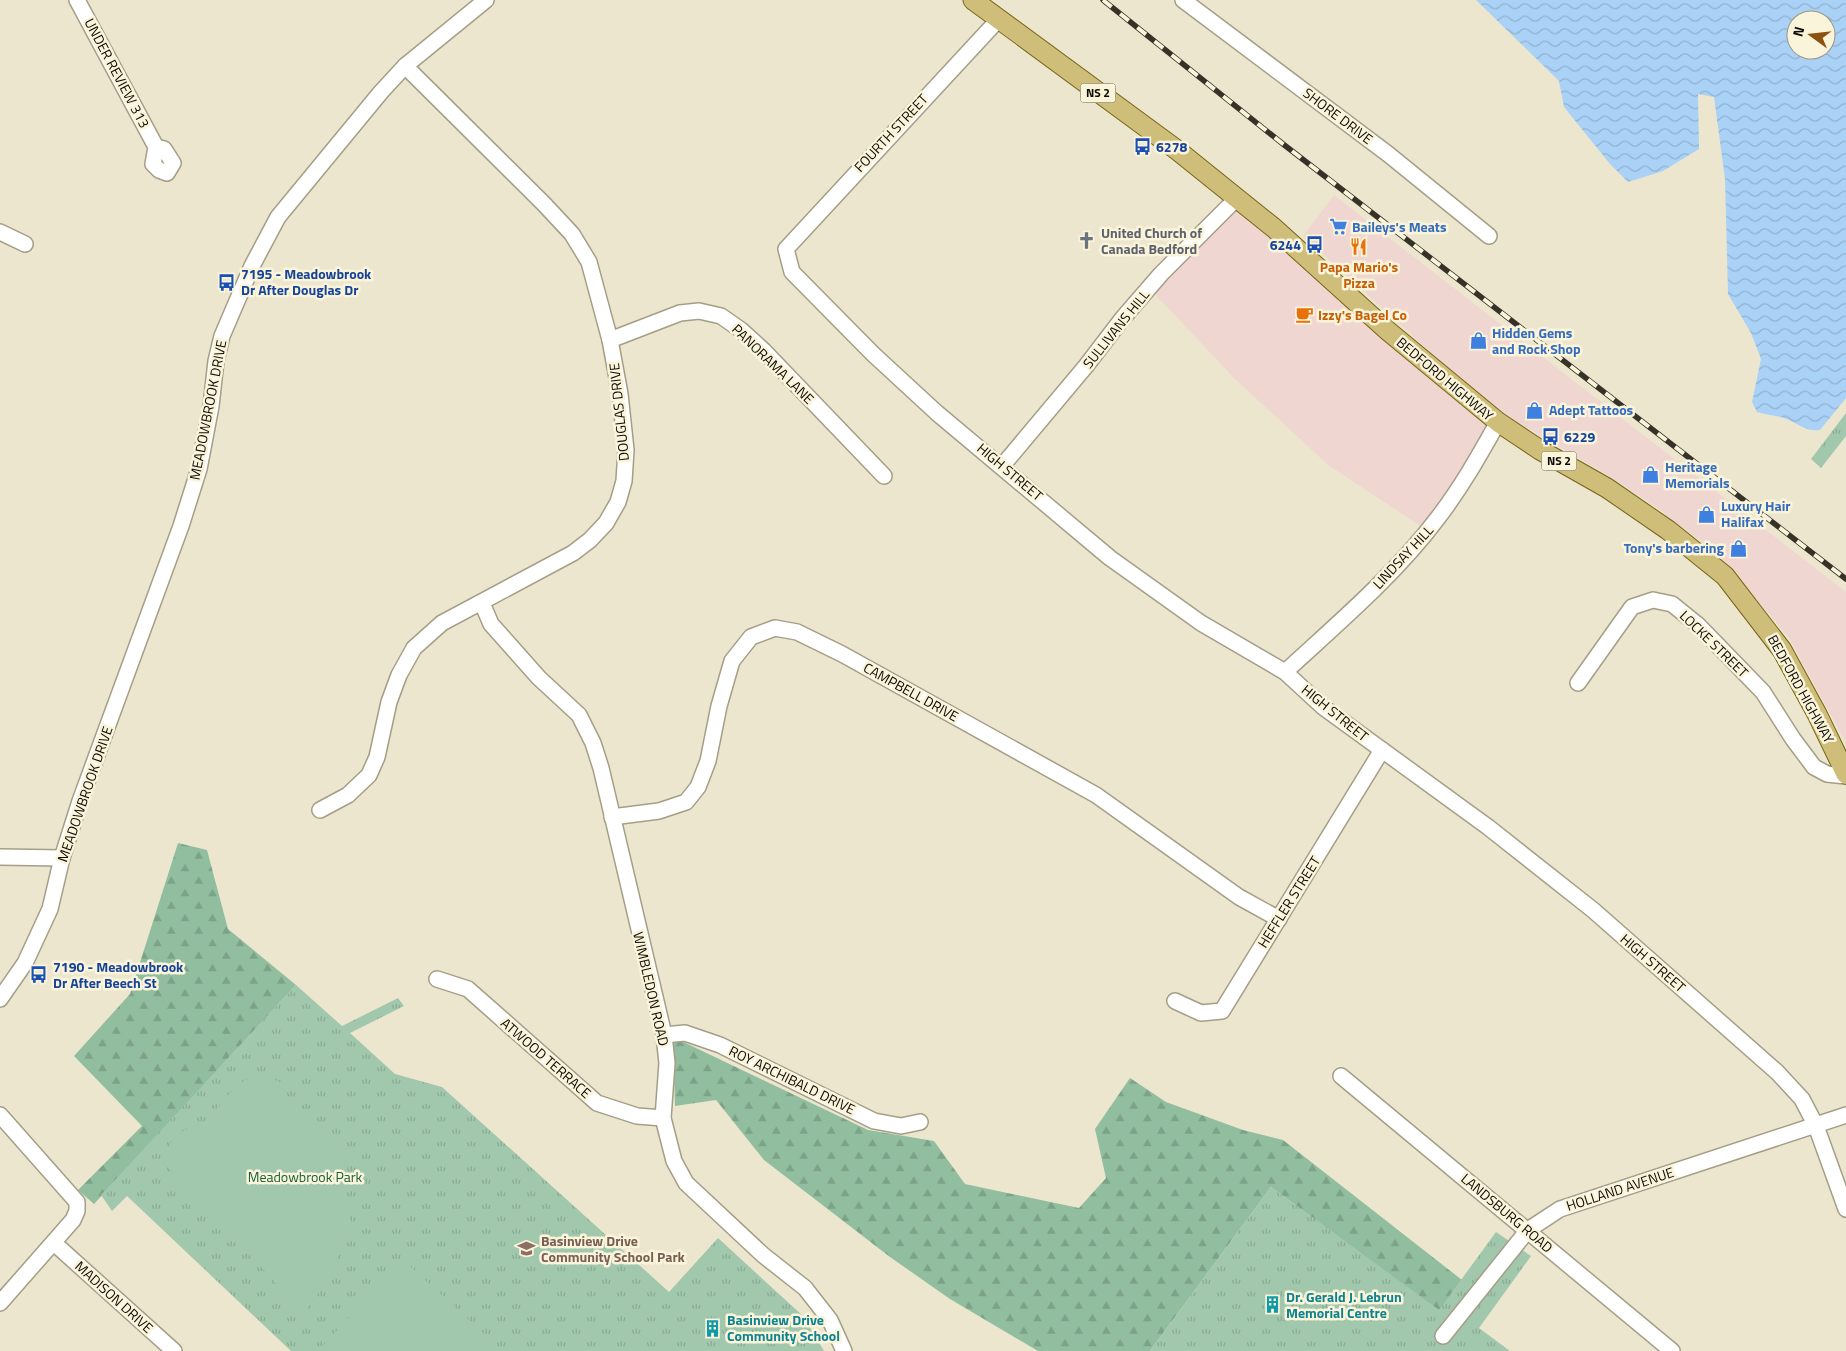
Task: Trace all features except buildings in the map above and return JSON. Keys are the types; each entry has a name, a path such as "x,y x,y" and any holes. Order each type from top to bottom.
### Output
{"main road":[{"name":"BEDFORD HIGHWAY","path":"973,0 1177,150 1237,198 1434,371 1498,422 1614,493 1668,530 1725,576 1782,650 1817,714 1846,775"}],"street":[{"name":"UNDER REVIEW 313","path":"77,0 156,147"},
{"name":"MEADOWBROOK DRIVE","path":"0,999 25,964 50,909 62,858 80,801 181,526 199,469 211,406 216,361 222,336 252,266 278,217 308,179 405,66 486,0"},
{"name":"SHORE DRIVE","path":"1183,0 1388,154 1489,236"},
{"name":"FOURTH STREET","path":"786,249 998,20"},
{"name":"DOUGLAS DRIVE","path":"320,810 348,794 369,775 377,757 389,702 399,675 414,648 442,623 573,553 590,540 606,523 618,502 624,481 626,450 620,394 610,340 589,262 572,234 544,204 405,66"},
{"name":"SULLIVANS HILL","path":"1003,466 1133,306 1161,274 1237,198"},
{"path":"0,232 25,244"},
{"name":"HIGH STREET","path":"786,249 792,272 873,354 938,413 1110,558 1201,622 1285,672 1323,707 1488,827 1593,910 1777,1072 1802,1099 1816,1126 1846,1209"},
{"name":"PANORAMA LANE","path":"610,340 680,313 699,311 721,316 741,330 763,350 884,476"},
{"name":"LINDSAY HILL","path":"1285,672 1361,602 1436,521 1476,464 1498,422"},
{"name":"LOCKE STREET","path":"1578,683 1632,607 1654,600 1672,604 1698,625 1763,692 1793,739 1814,767 1826,774 1846,775"},
{"name":"WIMBLEDON ROAD","path":"482,603 491,624 540,678 579,715 593,743 601,768 664,1034 667,1063 664,1118 674,1161 686,1183 762,1255 805,1288 830,1320 844,1351"},
{"name":"CAMPBELL DRIVE","path":"612,817 659,811 686,802 698,787 708,761 719,706 732,662 751,637 775,628 797,632 842,654 1096,795 1239,897 1279,918"},
{"name":"HEFFLER STREET","path":"1175,1001 1201,1014 1222,1010 1382,750"},
{"path":"0,858 62,858"},
{"name":"ATWOOD TERRACE","path":"437,979 468,989 597,1103 637,1116 664,1118"},
{"name":"ROY ARCHIBALD DRIVE","path":"664,1034 685,1033 720,1045 874,1121 901,1126 920,1122"},
{"name":"LANDSBURG ROAD","path":"1341,1076 1672,1351"},
{"path":"0,1115 78,1202 78,1211 73,1220 0,1303"},
{"name":"HOLLAND AVENUE","path":"1442,1336 1528,1230 1560,1208 1846,1115"},
{"name":"MADISON DRIVE","path":"54,1243 174,1351"}],"shaded area":[{"path":"1227,194 1462,406 1501,433 1434,535 1328,465 1235,379 1151,290"},
{"path":"1334,195 1846,592 1846,743 1789,638 1730,568 1699,540 1660,510 1617,481 1512,419 1462,381 1303,236"}],"green space":[{"path":"1846,413 1846,436 1821,468 1811,459"},
{"path":"178,843 207,850 228,929 296,985 94,1204 78,1190 142,1126 74,1056 130,994"},
{"name":"Meadowbrook Park","path":"296,985 342,1026 398,998 404,1006 350,1033 395,1074 442,1087 669,1292 718,1238 803,1316 824,1351 291,1351 127,1196 112,1211 101,1195"},
{"path":"673,1037 868,1130 934,1141 965,1184 1079,1208 1106,1178 1095,1129 1130,1078 1166,1102 1243,1130 1283,1140 1462,1280 1439,1311 1271,1187 1150,1351 1038,1351 950,1299 890,1257 764,1160 716,1100 675,1106"},
{"path":"257,1075 280,1082 277,1098 298,1109 315,1113 318,1130 329,1144 351,1150 339,1190 353,1226 338,1255 337,1268 304,1313 161,1160 176,1134 208,1120 231,1092 245,1080"},
{"path":"1271,1187 1439,1310 1496,1232 1531,1256 1479,1328 1510,1351 1150,1351"},
{"path":"402,1259 503,1351 318,1351"}],"water":[{"path":"1476,0 1846,0 1846,398 1820,430 1810,430 1784,418 1757,412 1752,402 1761,359 1751,333 1728,294 1725,179 1714,97 1698,94 1699,149 1663,171 1628,182 1610,164 1564,107 1559,81"}],"railway":[{"path":"1103,0 1283,144 1846,579"}],"place":[{"name":"6278","path":"1142,147"},
{"name":"Baileys's Meats","path":"1338,227"},
{"name":"United Church of Canada Bedford","path":"1087,241"},
{"name":"6244","path":"1315,245"},
{"name":"Papa Mario's Pizza","path":"1359,247"},
{"name":"7195 - Meadowbrook Dr After Douglas Dr","path":"227,282"},
{"name":"Izzy's Bagel Co","path":"1304,315"},
{"name":"Hidden Gems and Rock Shop","path":"1478,341"},
{"name":"Adept Tattoos","path":"1535,410"},
{"name":"6229","path":"1550,437"},
{"name":"Heritage Memorials","path":"1651,475"},
{"name":"Luxury Hair Halifax","path":"1707,514"},
{"name":"Tony's barbering","path":"1738,548"},
{"name":"7190 - Meadowbrook Dr After Beech St","path":"39,975"},
{"name":"Basinview Drive Community School Park","path":"527,1249"},
{"name":"Dr. Gerald J. Lebrun Memorial Centre","path":"1272,1305"},
{"name":"Basinview Drive Community School","path":"713,1328"}]}
